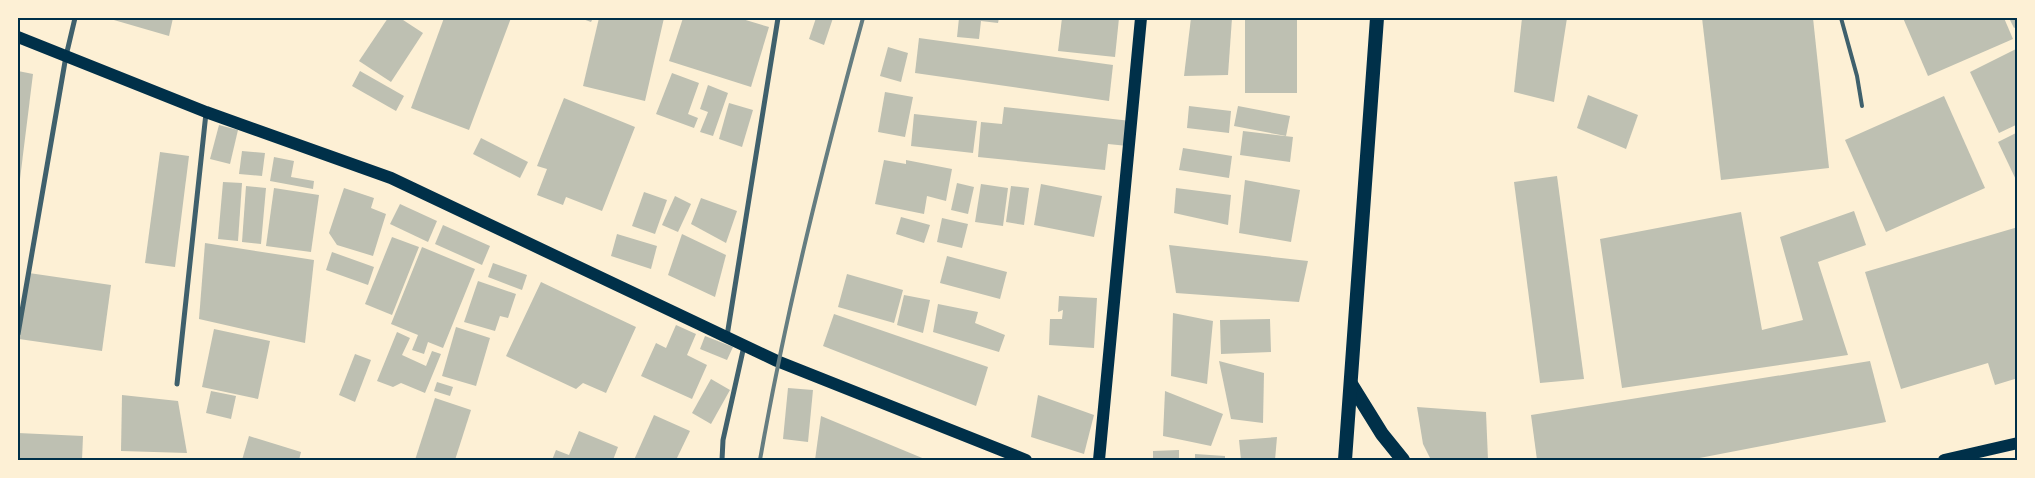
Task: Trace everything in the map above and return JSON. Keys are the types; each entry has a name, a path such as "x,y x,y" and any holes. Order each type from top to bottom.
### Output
{"highway":[{"path":"1345,460 1377,18"},
{"path":"1351,384 1382,434 1403,460"}],"main road":[{"path":"1098,460 1141,18"},
{"path":"18,37 206,112 391,178 777,360 1026,460"},
{"path":"1944,460 2018,443"}],"street":[{"path":"18,334 66,56 75,18"},
{"path":"727,336 778,18"},
{"path":"177,384 206,112"},
{"path":"722,460 723,440 745,345"}],"lane":[{"path":"1841,18 1857,76 1862,106"}],"building":[{"path":"107,18 173,18 169,36"},
{"path":"388,18 400,18 423,33 391,82 359,61"},
{"path":"444,18 511,18 469,130 411,108"},
{"path":"580,18 593,18 591,22"},
{"path":"599,18 664,18 645,101 583,86"},
{"path":"683,18 739,18 769,27 751,87 669,61"},
{"path":"816,18 833,18 824,45 809,39"},
{"path":"959,18 999,18 998,23 981,21 979,39 957,37"},
{"path":"1062,18 1119,18 1115,57 1058,51"},
{"path":"1191,18 1232,18 1228,75 1184,76"},
{"path":"1245,18 1297,18 1297,93 1245,93"},
{"path":"1522,18 1567,18 1554,102 1514,92"},
{"path":"1702,18 1813,18 1829,168 1721,180"},
{"path":"1903,18 2004,18 2013,39 1928,76"},
{"path":"2009,18 2018,18 2018,26 2014,28"},
{"path":"919,38 1113,65 1109,101 915,73"},
{"path":"888,47 908,53 901,82 880,76"},
{"path":"2018,48 2018,124 1999,133 1970,72"},
{"path":"18,71 33,74 19,187 18,187"},
{"path":"360,71 404,96 396,111 352,86"},
{"path":"672,73 699,83 688,114 698,118 694,128 656,114"},
{"path":"708,85 728,93 713,136 700,132 708,112 700,109"},
{"path":"885,92 913,97 905,137 878,132"},
{"path":"1588,95 1638,115 1626,149 1577,128"},
{"path":"1944,96 1985,188 1886,232 1845,140"},
{"path":"564,98 635,127 602,211 566,197 563,205 537,195 547,169 537,166"},
{"path":"729,103 753,110 742,147 719,139"},
{"path":"1189,106 1231,111 1229,133 1187,128"},
{"path":"1238,106 1290,116 1286,136 1234,126"},
{"path":"1004,107 1131,121 1128,146 1108,144 1105,170 978,157 981,122 1002,124"},
{"path":"914,114 977,121 973,153 911,146"},
{"path":"219,125 238,130 230,164 210,159"},
{"path":"1243,131 1293,137 1290,162 1240,155"},
{"path":"2018,132 2018,184 1998,142"},
{"path":"481,138 528,162 520,178 473,154"},
{"path":"1183,148 1232,156 1229,178 1179,170"},
{"path":"242,151 265,153 262,176 239,174"},
{"path":"160,152 189,156 175,267 145,263"},
{"path":"274,157 294,161 291,177 314,181 313,189 270,181"},
{"path":"884,160 906,164 906,160 952,169 946,201 927,196 924,214 875,204"},
{"path":"1557,176 1584,379 1540,383 1514,182"},
{"path":"1245,180 1300,190 1291,242 1239,233"},
{"path":"223,182 242,183 238,241 218,239"},
{"path":"957,183 974,187 968,214 951,210"},
{"path":"981,184 1008,188 1003,226 975,222"},
{"path":"1041,184 1102,196 1094,237 1034,225"},
{"path":"246,186 266,188 261,244 242,242"},
{"path":"1011,186 1029,188 1024,225 1006,222"},
{"path":"274,188 319,195 311,252 266,246"},
{"path":"344,188 374,198 371,208 386,214 373,256 337,245 329,233"},
{"path":"1176,188 1231,195 1228,225 1174,213"},
{"path":"644,192 667,200 655,234 632,226"},
{"path":"675,196 691,204 678,232 662,225"},
{"path":"701,198 737,211 726,243 691,224"},
{"path":"400,204 437,221 428,242 390,224"},
{"path":"1854,211 1866,245 1818,262 1848,355 1622,388 1600,239 1741,212 1762,330 1803,320 1780,237"},
{"path":"901,217 930,225 924,243 896,234"},
{"path":"942,218 968,224 962,248 937,242"},
{"path":"443,225 490,246 482,265 435,244"},
{"path":"2018,227 2018,378 1995,385 1988,363 1901,389 1865,272"},
{"path":"617,234 657,246 651,269 611,256"},
{"path":"682,234 726,255 715,297 668,275"},
{"path":"392,237 419,247 392,315 365,304"},
{"path":"205,243 314,260 305,343 199,319"},
{"path":"1169,245 1308,261 1299,302 1176,293"},
{"path":"422,247 475,269 443,348 428,342 424,354 412,350 418,335 391,324"},
{"path":"332,252 374,267 368,285 326,270"},
{"path":"947,256 1007,272 1000,299 940,283"},
{"path":"493,263 527,275 522,290 488,277"},
{"path":"29,273 111,285 102,351 19,339"},
{"path":"847,274 903,290 894,323 838,307"},
{"path":"478,281 516,294 508,318 500,316 495,331 464,322"},
{"path":"541,282 636,327 606,393 583,383 576,389 506,356"},
{"path":"904,295 930,300 923,333 897,325"},
{"path":"1059,296 1097,298 1094,348 1049,345 1050,319 1062,319 1063,310 1058,312"},
{"path":"938,304 978,312 975,323 1005,335 999,352 933,332"},
{"path":"1173,313 1213,321 1207,384 1171,376"},
{"path":"834,314 988,367 976,406 823,346"},
{"path":"1270,319 1271,352 1221,354 1220,320"},
{"path":"676,325 696,334 687,355 707,365 692,399 641,376 656,343 666,348"},
{"path":"456,327 490,338 476,386 442,376"},
{"path":"214,329 270,341 258,399 202,387"},
{"path":"397,332 410,338 402,355 426,366 432,351 441,354 425,393 401,383 393,387 377,381"},
{"path":"705,336 733,347 727,360 700,349"},
{"path":"355,354 371,360 355,402 339,395"},
{"path":"1219,361 1264,373 1263,423 1231,419"},
{"path":"1870,361 1886,422 1689,460 1537,460 1531,415"},
{"path":"711,379 730,390 711,424 692,413"},
{"path":"437,382 453,387 450,396 434,391"},
{"path":"788,388 813,390 808,442 783,439"},
{"path":"211,391 236,396 231,419 206,413"},
{"path":"1165,391 1223,414 1211,446 1163,436"},
{"path":"122,395 178,401 187,453 121,451"},
{"path":"1038,395 1094,415 1084,454 1031,437"},
{"path":"435,398 471,410 455,460 415,460"},
{"path":"1417,407 1486,412 1488,460 1431,460 1423,444"},
{"path":"654,415 690,431 676,460 634,460"},
{"path":"821,416 927,460 815,460"},
{"path":"579,431 618,447 613,460 552,460 556,450 569,455"},
{"path":"18,433 83,436 82,460 18,460"},
{"path":"249,436 301,452 299,460 242,460"},
{"path":"1277,437 1275,460 1241,460 1239,440"},
{"path":"1179,450 1179,460 1153,460 1153,451"},
{"path":"1195,454 1225,456 1225,460 1195,460"}],"railway":[{"path":"760,460 793,293 863,18"}]}
